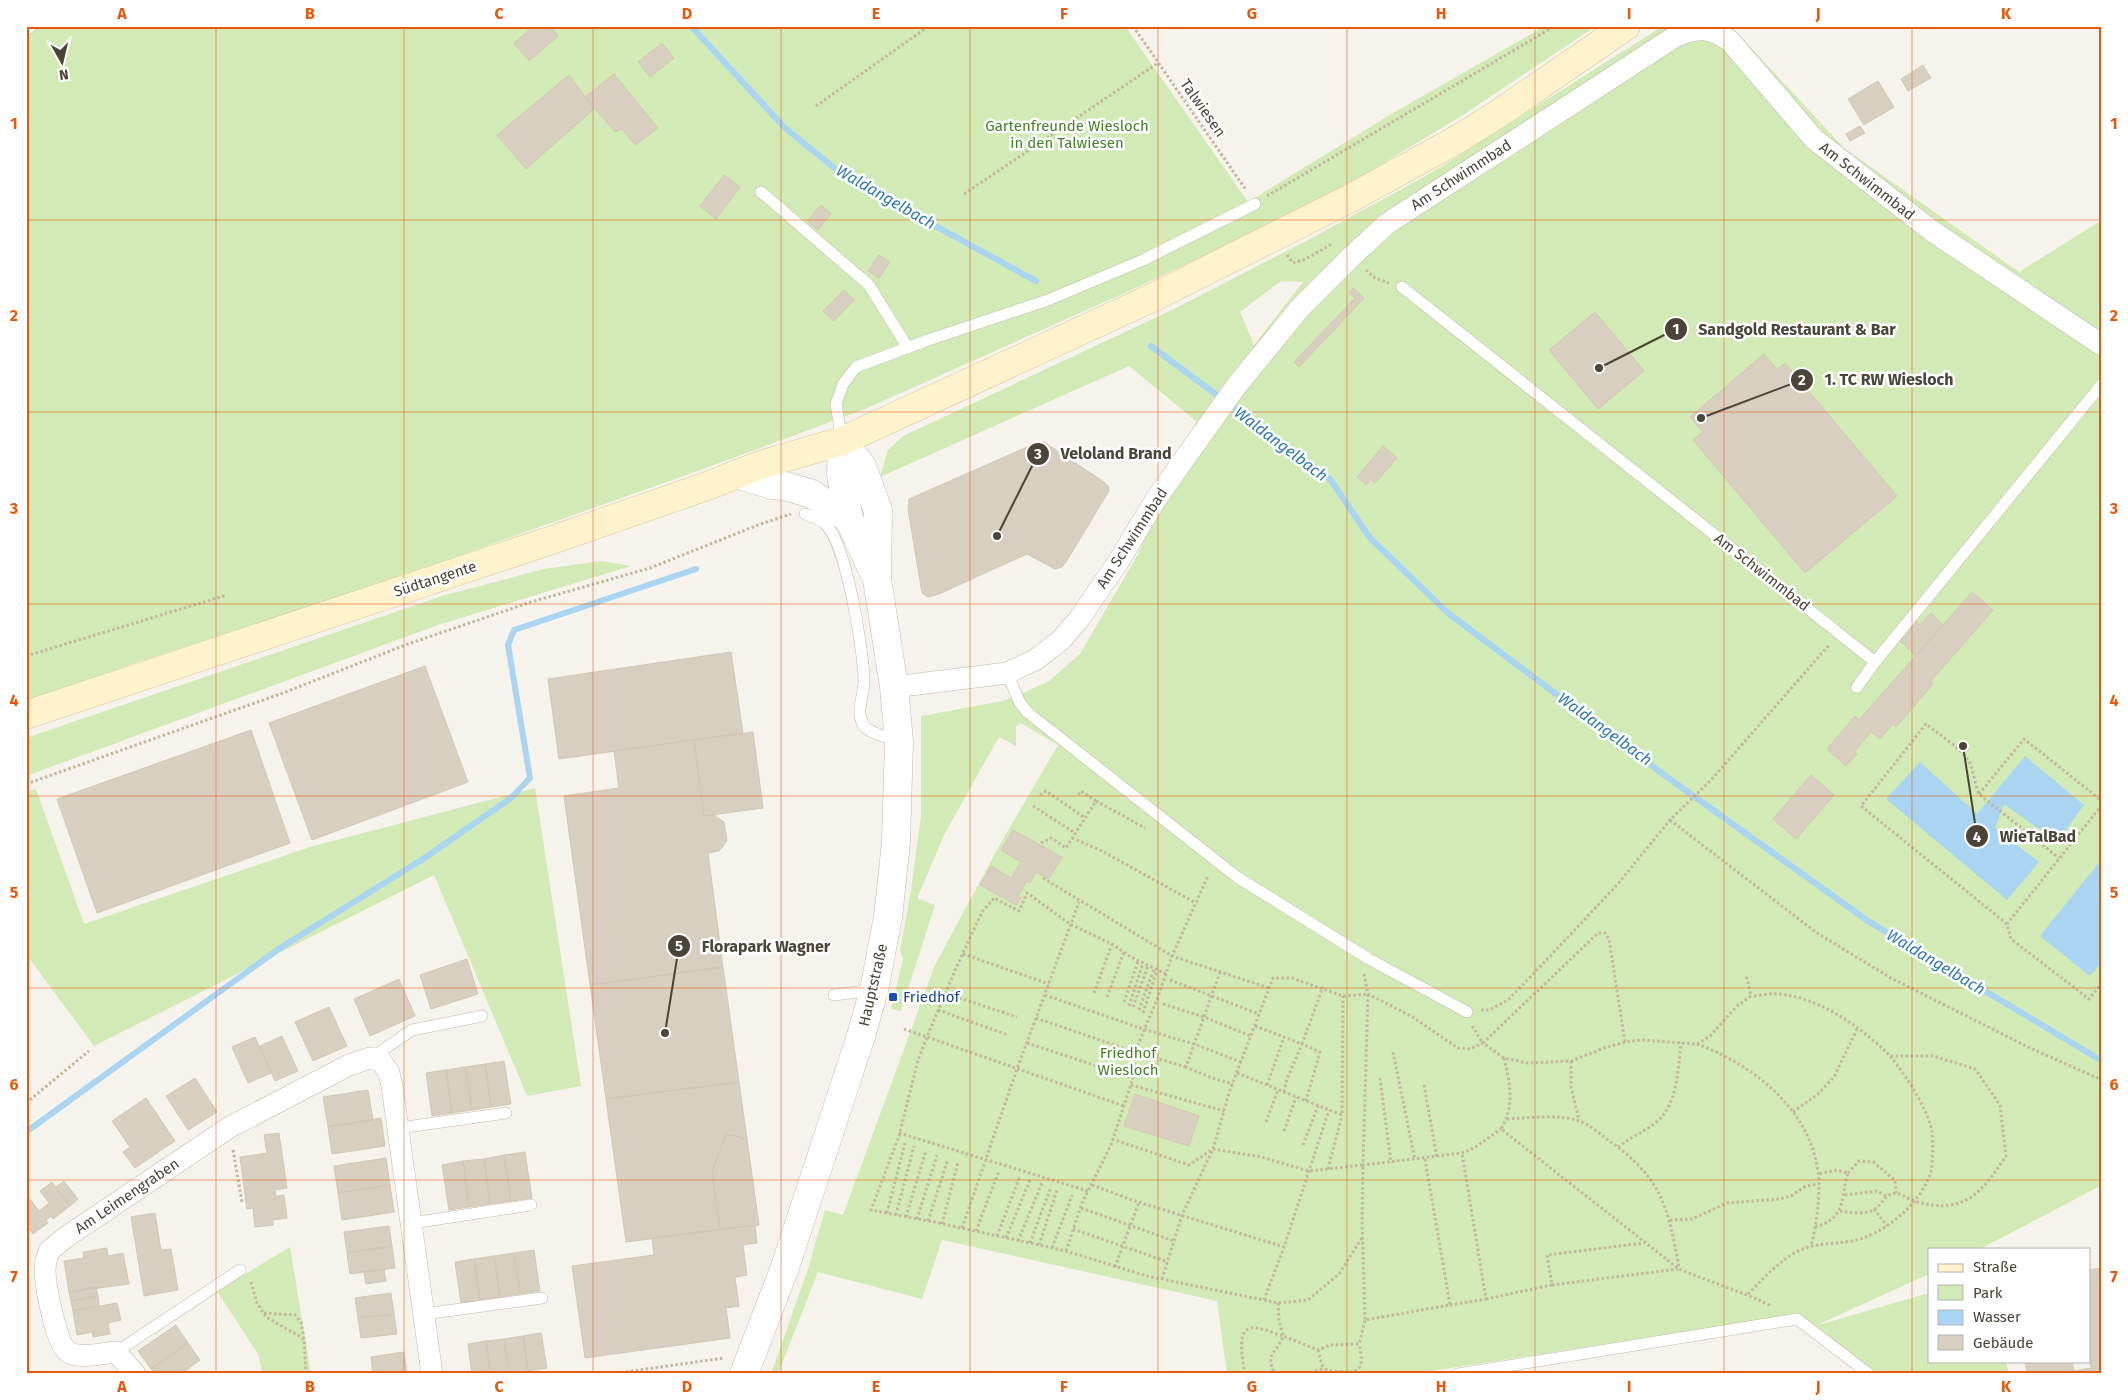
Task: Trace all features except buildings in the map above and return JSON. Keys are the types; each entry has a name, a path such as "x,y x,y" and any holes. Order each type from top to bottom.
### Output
{"main road":[{"name":"Südtangente","path":"26,715 552,540 760,465 842,441 1158,295 1351,198 1458,139 1626,26"}],"street":[{"name":"Am Schwimmbad","path":"894,687 1007,673 1035,660 1061,640 1079,619 1120,559 1156,499 1238,385 1300,308 1352,256 1388,223 1558,111 1676,36 1690,31 1705,29 1717,33 1730,41 1814,139 1932,231 2102,346"},
{"name":"Hauptstraße","path":"842,441 841,474 849,519 877,579"},
{"name":"Hauptstraße","path":"748,1364 785,1267 844,1093 874,990 888,917 896,842 899,741 894,687 877,579 878,511 862,466 842,441"},
{"path":"736,474 772,486 785,486 812,494 849,519"},
{"path":"370,1058 381,1061 388,1072 399,1128 432,1374"},
{"name":"Am Leimengraben","path":"116,1352 78,1355 68,1352 61,1344 45,1271 49,1251 66,1237 230,1127 349,1065 370,1058"},
{"path":"116,1352 135,1374"}],"lane":[{"path":"26,30 31,26"},
{"path":"761,192 869,285 908,348"},
{"path":"842,441 836,404 843,384 856,367 1048,300 1143,260 1255,204"},
{"name":"Am Schwimmbad","path":"1402,287 1875,662"},
{"path":"1857,687 1875,662 2102,384"},
{"path":"805,514 824,522 836,542 843,562 861,650 864,681 860,713 863,724 869,730 899,741"},
{"path":"1007,673 1020,703 1027,712 1237,877 1369,959 1467,1012"},
{"path":"834,995 874,990"},
{"name":"Am Leimengraben","path":"370,1058 412,1030 482,1016"},
{"path":"399,1128 506,1113"},
{"path":"412,1223 532,1205"},
{"path":"116,1352 240,1270"},
{"path":"424,1314 542,1298"},
{"path":"1458,1374 1797,1319 1870,1374"}],"path":[{"path":"816,106 929,26"},
{"name":"Talwiesen","path":"1133,26 1255,204"},
{"path":"1255,204 1395,123 1555,26"},
{"path":"964,194 1158,64"},
{"path":"1285,253 1292,263 1306,259 1331,244 1340,246 1375,278 1402,287"},
{"path":"26,784 283,692 408,644 531,602 650,568 790,514 805,514"},
{"path":"26,656 227,595"},
{"path":"1467,1012 1489,1010 1508,1000 1617,885 1670,820 1712,779 1839,633"},
{"path":"2059,858 1979,794 1966,757 1926,724 1861,806 2007,924 2011,939 2089,999 2102,983"},
{"path":"1979,794 2024,739 2102,801"},
{"path":"1040,795 1046,791 1085,818"},
{"path":"1078,795 1081,791 1151,832"},
{"path":"1041,842 1051,838 1066,848 1096,800"},
{"path":"2007,924 2102,805"},
{"path":"1033,806 1075,833"},
{"path":"1670,820 1817,933 1891,978 2030,1048 2102,1080"},
{"path":"1072,838 1100,850 1196,903"},
{"path":"1066,1251 1081,1208 1112,1139 1124,1106 1133,1078 1135,1052 1143,1029 1172,956 1208,877 1201,871"},
{"path":"1043,878 1079,902 1172,956 1269,988"},
{"path":"1166,974 1138,961 1112,944 1070,924 1028,893 1020,911 994,898 982,912 927,1036 918,1060 899,1133 871,1210 1066,1251 1115,1267 1162,1279 1278,1303 1308,1300 1339,1274 1362,1237"},
{"path":"962,1228 1017,1069 1079,902"},
{"path":"1162,1279 1182,1215 1213,1149 1233,1084 1273,978 1292,978 1323,987 1343,996 1368,994 1411,1016 1458,1048 1470,1049 1483,1043 1598,933 1604,933 1609,939 1625,1042"},
{"path":"1094,993 1112,944"},
{"path":"1106,997 1124,952"},
{"path":"962,954 1049,984"},
{"path":"1311,1374 1323,1369 1356,1372 1363,1362 1359,1344 1365,1320 1362,1237 1368,994 1363,977 1369,959"},
{"path":"1124,1002 1138,961"},
{"path":"1129,1006 1143,963"},
{"path":"1134,1007 1148,966"},
{"path":"1139,1010 1156,969"},
{"path":"1143,1013 1156,969"},
{"path":"1186,1067 1220,972"},
{"path":"1746,974 1751,996"},
{"path":"1170,980 1259,1014"},
{"path":"1284,1092 1287,1079 1323,987"},
{"path":"945,993 1017,1017"},
{"path":"1501,1129 1679,1269 1748,1294 1778,1265 1796,1252 1812,1246 1839,1244 1857,1239 1887,1226 1915,1201 1931,1171 1932,1132 1915,1091 1891,1056 1858,1027 1813,1002 1777,994 1751,996 1738,1006 1710,1036 1697,1044"},
{"path":"1044,995 1143,1029 1194,1044 1241,1062"},
{"path":"1328,1169 1342,1115 1343,996"},
{"path":"1163,1004 1204,1017 1251,1036"},
{"path":"938,1010 1008,1035"},
{"path":"1036,1018 1233,1084"},
{"path":"1255,1026 1320,1052 1306,1101"},
{"path":"1793,1112 1818,1094 1834,1077 1858,1027"},
{"path":"904,1029 1124,1106"},
{"path":"1267,1085 1284,1037"},
{"path":"1483,1043 1504,1058 1528,1063 1571,1062 1604,1048 1625,1042 1642,1040 1697,1044 1722,1053 1771,1087 1793,1112 1809,1140 1819,1184 1812,1246"},
{"path":"1027,1043 1133,1078"},
{"path":"1618,1147 1656,1122 1664,1113 1671,1100 1676,1081 1680,1043"},
{"path":"26,1104 89,1051"},
{"path":"1393,1052 1415,1160"},
{"path":"1840,1211 1858,1212 1874,1209 1886,1196 1896,1193 1934,1206 1963,1203 1985,1187 2006,1156 2000,1106 1975,1069 1933,1056 1891,1056"},
{"path":"1112,1139 1189,1165 1213,1149 1261,1157 1309,1171 1437,1158 1462,1153 1474,1148 1501,1129 1507,1119 1511,1102 1511,1087 1504,1058"},
{"path":"1571,1062 1570,1087 1579,1120"},
{"path":"1237,1073 1342,1115"},
{"path":"1380,1078 1391,1163"},
{"path":"1131,1085 1224,1111"},
{"path":"1424,1085 1437,1158"},
{"path":"1266,1122 1278,1090"},
{"path":"1284,1132 1296,1097"},
{"path":"1303,1145 1318,1106"},
{"path":"1264,1300 1284,1247 1329,1110"},
{"path":"1507,1119 1550,1118 1579,1120 1618,1147 1646,1174 1660,1193 1670,1220 1679,1269"},
{"path":"230,1127 242,1202"},
{"path":"899,1133 986,1158 1088,1191"},
{"path":"886,1213 904,1143"},
{"path":"896,1215 914,1146"},
{"path":"906,1217 926,1150"},
{"path":"1462,1153 1486,1299"},
{"path":"917,1219 938,1155"},
{"path":"928,1221 948,1159"},
{"path":"1425,1159 1450,1305"},
{"path":"1815,1227 1825,1224 1840,1211 1845,1195 1845,1182 1848,1173 1860,1161 1873,1162 1882,1170 1892,1175 1895,1180 1896,1193"},
{"path":"942,1224 958,1162"},
{"path":"1818,1174 1836,1170 1848,1173"},
{"path":"976,1231 999,1171"},
{"path":"997,1236 1020,1176"},
{"path":"1006,1238 1030,1180"},
{"path":"1018,1241 1042,1183"},
{"path":"1670,1220 1692,1219 1727,1203 1780,1199 1791,1196 1806,1186 1819,1184"},
{"path":"1092,1185 1139,1202 1284,1247"},
{"path":"1030,1243 1051,1187"},
{"path":"1038,1245 1058,1190"},
{"path":"1845,1195 1877,1191 1886,1196"},
{"path":"1052,1248 1072,1195"},
{"path":"1115,1267 1139,1202"},
{"path":"1081,1208 1130,1227 1174,1241"},
{"path":"1874,1209 1887,1226"},
{"path":"1073,1229 1122,1248 1168,1262"},
{"path":"1552,1285 1547,1255 1645,1243"},
{"path":"240,1270 245,1267 249,1270 254,1294 263,1312 276,1323 304,1339"},
{"path":"1365,1320 1486,1299 1552,1285 1679,1269"},
{"path":"1275,1374 1270,1362 1270,1356 1281,1343 1283,1336 1279,1320 1278,1303"},
{"path":"263,1312 295,1315 301,1322 306,1374"},
{"path":"1245,1374 1241,1337 1244,1331 1250,1328 1283,1336 1318,1350 1330,1345 1359,1344"},
{"path":"1318,1350 1323,1369"},
{"path":"611,1374 748,1364"}],"green space":[{"name":"Gartenfreunde Wiesloch in den Talwiesen","path":"41,26 1125,26 1248,202 1393,113 1545,26 1596,26 1463,115 1367,173 1263,228 1138,287 865,409 402,576 129,665 26,701 26,35"},
{"name":"Friedhof Wiesloch","path":"1663,26 1731,26 1844,148 2019,272 2102,220 2102,1185 1982,1248 1928,1248 1928,1274 1815,1326 1928,1293 1928,1362 2006,1362 2009,1374 1879,1374 1830,1338 1783,1317 1412,1374 1227,1374 1217,1301 942,1240 922,1299 818,1272 778,1374 771,1374 808,1269 825,1210 843,1215 935,965 999,846 1058,745 1021,723 1016,726 1016,746 999,737 945,833 918,896 918,899 935,905 901,1011 891,1009 903,959 900,950 910,897 921,816 921,716 1003,701 1049,681 1080,654 1138,554 1196,421 1129,366 880,477 888,450 903,436 1172,310 1308,240 1431,173","holes":["1281,281 1303,282 1254,345 1240,312"]},
{"path":"601,561 631,566 438,625 26,776 26,738 442,596 544,569"},
{"path":"535,788 581,1086 527,1096 434,875 94,1046 26,954 26,792 36,789 84,924 310,847"},
{"path":"290,1247 311,1374 263,1374 258,1354 217,1291"}],"water":[{"path":"2025,756 2084,805 2057,842 2004,804 1995,828 2039,862 2007,900 1886,799 1920,762 1977,814"},
{"path":"2102,859 2102,962 2090,976 2040,936"}],"waterway":[{"name":"Waldangelbach","path":"691,26 784,127 844,176 1036,281"},
{"name":"Waldangelbach","path":"1151,346 1330,479 1370,538 1448,613 1667,777 1868,921 2102,1061"},
{"path":"26,1132 280,948 423,859 511,798 530,778 508,645 514,630 696,569"}],"place":[{"name":"Sandgold Restaurant & Bar","path":"1599,368"},
{"name":"1. TC RW Wiesloch","path":"1701,418"},
{"name":"Veloland Brand","path":"997,536"},
{"name":"WieTalBad","path":"1963,746"},
{"name":"Friedhof","path":"893,997"},
{"name":"Florapark Wagner","path":"665,1033"}]}
